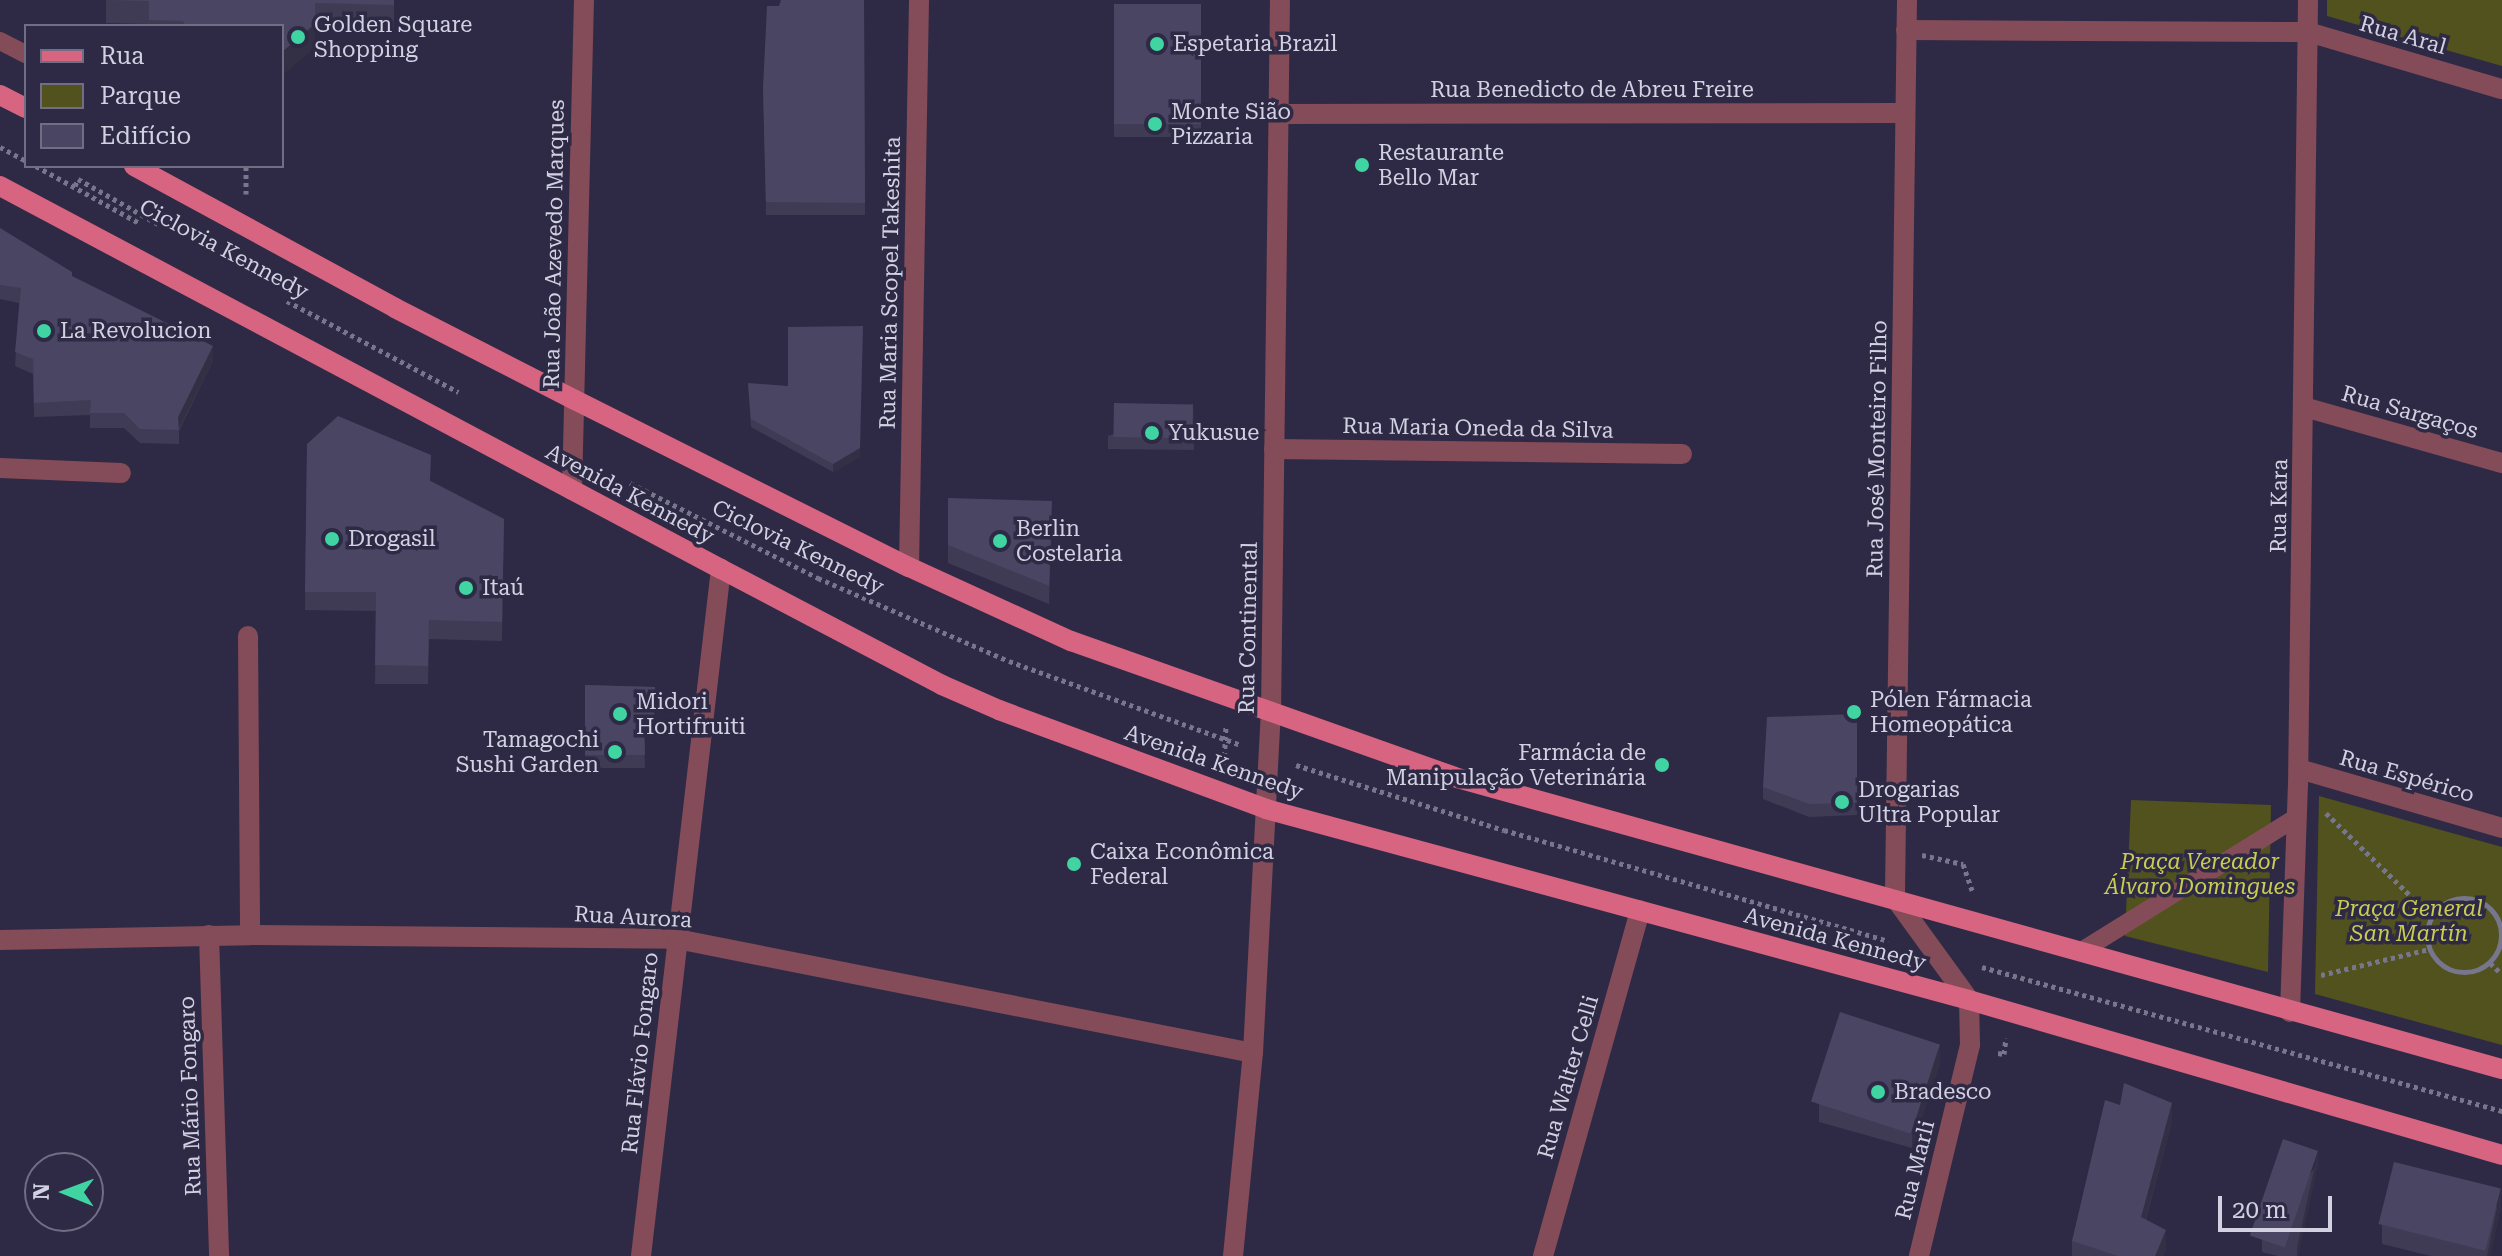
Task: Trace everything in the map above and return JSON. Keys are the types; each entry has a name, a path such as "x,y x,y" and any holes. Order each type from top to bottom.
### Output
{"main road":[{"path":"0,95 24,107"},
{"path":"138,168 395,308 575,400 909,567 1071,641 1454,777 2502,1069"},
{"name":"Avenida Kennedy","path":"0,186 942,685 999,710 1266,809 1969,1000 2502,1155"}],"street":[{"name":"Rua João Azevedo Marques","path":"572,490 584,0"},
{"name":"Rua Maria Scopel Takeshita","path":"909,567 919,0"},
{"name":"Rua Continental","path":"1233,1256 1253,1053 1271,714 1280,0"},
{"name":"Rua José Monteiro Filho","path":"1895,898 1907,0"},
{"name":"Rua Kara","path":"2290,1012 2299,778 2308,0"},
{"name":"Rua Aral","path":"1906,30 2308,32 2502,89"},
{"name":"Rua Benedicto de Abreu Freire","path":"1278,114 1905,113"},
{"name":"Rua Sargaços","path":"2304,407 2502,463"},
{"name":"Rua Maria Oneda da Silva","path":"1274,449 1682,454"},
{"path":"0,468 121,473"},
{"name":"Rua Flávio Fongaro","path":"641,1256 721,569"},
{"path":"248,636 250,935"},
{"name":"Rua Espérico","path":"2299,778 2502,828"},
{"path":"1895,898 1969,1000"},
{"name":"Rua Walter Celli","path":"1543,1256 1640,910"},
{"name":"Rua Aurora","path":"0,940 209,935 677,939 1253,1053"},
{"name":"Rua Mário Fongaro","path":"209,935 219,1256"},
{"name":"Rua Marli","path":"1919,1256 1970,1045 1969,1000"}],"lane":[{"path":"0,41 24,53"},
{"path":"2080,952 2297,817"}],"path":[{"path":"0,147 24,160"},
{"name":"Ciclovia Kennedy","path":"40,168 156,232"},
{"path":"246,168 246,199"},
{"path":"75,186 78,179 160,225"},
{"name":"Ciclovia Kennedy","path":"273,294 465,396"},
{"name":"Ciclovia Kennedy","path":"620,478 818,578 1009,661 1269,756"},
{"path":"1223,793 1227,698"},
{"path":"2299,778 2431,916"},
{"path":"2467,897 2487,904 2501,922 2501,944 2490,963 2472,973 2450,971 2432,958 2425,937 2431,916 2446,901 2467,897"},
{"path":"2291,982 2429,949"},
{"path":"2490,963 2502,974"}],"green space":[{"path":"2327,0 2502,0 2502,66 2327,16"},
{"name":"Praça General San Martín","path":"2319,796 2502,847 2502,1045 2315,994"},
{"name":"Praça Vereador Álvaro Domingues","path":"2131,800 2271,805 2268,972 2125,936"}],"building":[{"path":"106,0 394,0 394,5 315,3 315,24 284,50 284,24 185,24 183,21 149,20 149,1"},
{"path":"781,0 864,0 865,203 766,202 763,88 767,6 779,6"},
{"path":"1114,4 1201,4 1201,124 1114,124"},
{"path":"0,228 72,272 72,276 213,346 178,417 179,430 140,429 124,413 90,413 91,400 34,403 33,359 15,352 21,288 0,285"},
{"path":"863,326 860,448 833,464 751,419 748,383 788,386 788,327"},
{"name":"Yukusue","path":"1114,403 1193,404 1192,438 1113,437"},
{"path":"338,416 431,455 430,481 504,519 502,622 429,620 428,666 375,665 376,592 305,592 307,444"},
{"name":"Berlin Costelaria","path":"948,498 1052,501 1049,586 948,545"},
{"path":"585,685 655,687 654,717 644,716 645,755 585,755"},
{"path":"1857,714 1857,803 1809,804 1763,787 1767,717"},
{"name":"Bradesco","path":"1840,1012 1940,1044 1911,1134 1811,1101"},
{"path":"2124,1083 2172,1103 2141,1217 2166,1230 2155,1256 2118,1256 2072,1241 2105,1100 2120,1105"},
{"path":"2283,1139 2318,1151 2285,1247 2250,1235"},
{"path":"2394,1162 2501,1189 2485,1251 2379,1224"}],"place":[{"name":"Golden Square Shopping","path":"298,37"},
{"name":"Espetaria Brazil","path":"1157,44"},
{"name":"Monte Sião Pizzaria","path":"1155,124"},
{"name":"Restaurante Bello Mar","path":"1362,165"},
{"name":"La Revolucion","path":"44,331"},
{"name":"Yukusue","path":"1152,433"},
{"name":"Drogasil","path":"332,539"},
{"name":"Berlin Costelaria","path":"1000,541"},
{"name":"Itaú","path":"466,588"},
{"name":"Pólen Fármacia Homeopática","path":"1854,712"},
{"name":"Midori Hortifruiti","path":"620,714"},
{"name":"Tamagochi Sushi Garden","path":"615,752"},
{"name":"Farmácia de Manipulação Veterinária","path":"1662,765"},
{"name":"Drogarias Ultra Popular","path":"1842,802"},
{"name":"Caixa Econômica Federal","path":"1074,864"},
{"name":"Bradesco","path":"1878,1092"}]}
